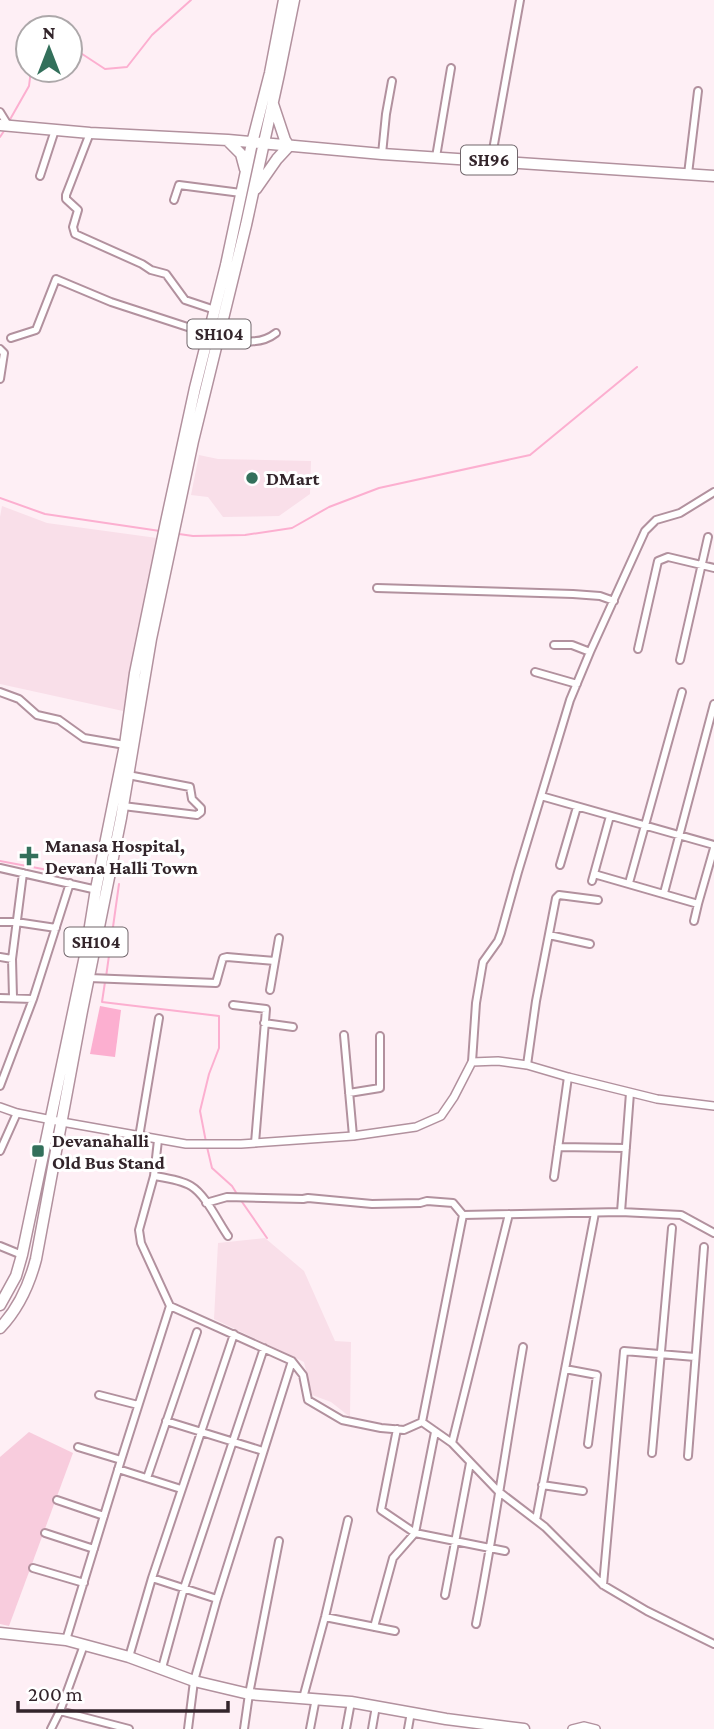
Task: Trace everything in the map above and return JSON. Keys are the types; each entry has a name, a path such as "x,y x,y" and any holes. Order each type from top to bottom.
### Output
{"main road":[{"name":"SH104","path":"214,335 215,310 270,73 284,0"},
{"name":"SH104","path":"0,1328 11,1316 31,1278 89,978 135,673 214,335 253,193 294,0"},
{"path":"253,193 289,146 273,103"},
{"name":"SH96","path":"5,126 714,176"},
{"path":"228,141 241,154 246,172"},
{"name":"SH104","path":"0,1305 16,1276 22,1255 86,951 123,806 166,546"},
{"path":"0,1633 66,1640 129,1657 194,1681 249,1694 351,1702 411,1713 445,1724 524,1729"}],"street":[{"path":"491,161 520,0"},
{"path":"436,157 452,68"},
{"path":"382,154 392,81"},
{"path":"688,174 698,91"},
{"path":"0,112 5,126"},
{"path":"40,176 55,130"},
{"path":"89,133 65,197 78,210 73,227 75,234 142,264 151,271 166,274 185,300 215,310"},
{"path":"174,200 179,185 241,193"},
{"path":"11,338 36,330 56,279 111,302 214,335 259,341 267,340 276,333"},
{"path":"0,349 4,351 0,379"},
{"path":"0,1107 17,1113 139,1137 197,1144 353,1136 416,1127 441,1116 472,1062 476,1003 483,962 501,933 541,796 590,652 645,531 656,520 680,513 714,492"},
{"path":"680,660 708,537"},
{"path":"638,649 658,561 668,557 714,568"},
{"path":"377,588 573,594 600,596 614,601"},
{"path":"554,645 572,645 590,652"},
{"path":"535,672 577,684"},
{"path":"0,692 19,699 37,715 59,720 84,738 125,745"},
{"path":"629,883 682,692"},
{"path":"664,893 714,704"},
{"path":"123,806 198,815 201,812 201,808 192,799 190,787 128,775"},
{"path":"541,796 714,846 694,921"},
{"path":"560,865 577,807"},
{"path":"610,816 593,877 629,883 698,904"},
{"path":"0,868 101,891"},
{"path":"13,997 12,959 23,873"},
{"path":"0,1086 33,999 70,883"},
{"path":"527,1065 536,1001 557,895 598,900"},
{"path":"0,922 56,928"},
{"path":"549,935 590,944"},
{"path":"270,990 279,938"},
{"path":"0,957 12,959"},
{"path":"89,978 216,982 223,958 275,961"},
{"path":"0,998 33,999"},
{"path":"233,1005 266,1009 255,1143"},
{"path":"139,1137 159,1018"},
{"path":"264,1023 293,1027"},
{"path":"344,1035 353,1136"},
{"path":"349,1093 380,1088 380,1036"},
{"path":"472,1062 498,1061 527,1065 657,1099 714,1106"},
{"path":"554,1177 568,1077"},
{"path":"621,1212 630,1093"},
{"path":"0,1151 17,1113"},
{"path":"158,1140 154,1176 139,1230 141,1243 170,1306 292,1361 303,1375 308,1400 342,1420 404,1430 422,1422"},
{"path":"558,1147 626,1148"},
{"path":"154,1176 191,1186 200,1194 228,1236"},
{"path":"206,1203 227,1197 308,1198 372,1204 420,1203 427,1200 453,1203 463,1215"},
{"path":"463,1215 621,1212 681,1215 714,1233"},
{"path":"536,1520 595,1213"},
{"path":"452,1443 509,1214"},
{"path":"422,1422 463,1215"},
{"path":"652,1453 671,1228"},
{"path":"0,1246 22,1255"},
{"path":"688,1457 704,1247"},
{"path":"66,1640 170,1306"},
{"path":"147,1478 197,1332"},
{"path":"129,1657 152,1578 234,1334"},
{"path":"476,1624 523,1347"},
{"path":"162,1668 184,1588 264,1348"},
{"path":"603,1585 624,1351 695,1357"},
{"path":"188,1729 194,1681 292,1361"},
{"path":"565,1369 597,1375 588,1444"},
{"path":"99,1395 138,1405"},
{"path":"166,1422 264,1451"},
{"path":"422,1422 452,1443 498,1491 545,1527 603,1585 647,1611 714,1644"},
{"path":"397,1429 381,1510 415,1533 505,1551"},
{"path":"374,1627 393,1558 415,1533 435,1432"},
{"path":"78,1447 121,1460"},
{"path":"445,1595 470,1463"},
{"path":"118,1469 181,1489"},
{"path":"542,1485 583,1491"},
{"path":"57,1500 104,1516"},
{"path":"303,1698 348,1520"},
{"path":"45,1534 94,1549"},
{"path":"244,1729 279,1541"},
{"path":"33,1568 84,1583"},
{"path":"152,1578 217,1600"},
{"path":"325,1617 395,1631"},
{"path":"51,1729 84,1645"},
{"path":"310,1729 316,1698"},
{"path":"346,1729 351,1702"},
{"path":"372,1729 376,1706"},
{"path":"60,1711 129,1729"},
{"path":"408,1729 411,1713"},
{"path":"572,1729 584,1726 596,1729"}],"shaded area":[{"name":"DMart","path":"199,455 218,459 311,461 310,494 279,516 223,517 208,497 191,495"},
{"path":"2,506 47,523 157,538 123,711 0,684"},
{"path":"100,1006 121,1010 115,1057 90,1054"},
{"path":"265,1238 304,1271 335,1341 351,1342 350,1417 331,1402 312,1395 304,1362 214,1319 218,1243"},
{"path":"29,1432 73,1453 9,1626 0,1624 0,1457"}],"waterway":[{"path":"84,55 105,69 127,67 152,35 191,0"},
{"path":"8,123 29,84"},
{"path":"0,137 4,131"},
{"path":"179,534 245,535 292,528 329,507 379,488 530,455 637,367"},
{"path":"0,498 45,514 160,531"},
{"path":"0,861 48,870"},
{"path":"106,977 119,884"},
{"path":"105,982 102,1002 219,1016 219,1048 200,1111 206,1142"},
{"path":"207,1147 212,1168 237,1194"},
{"path":"240,1199 267,1238"}],"place":[{"name":"DMart","path":"252,478"},
{"name":"Manasa Hospital, Devana Halli Town","path":"29,856"},
{"name":"Devanahalli Old Bus Stand","path":"38,1151"}]}
